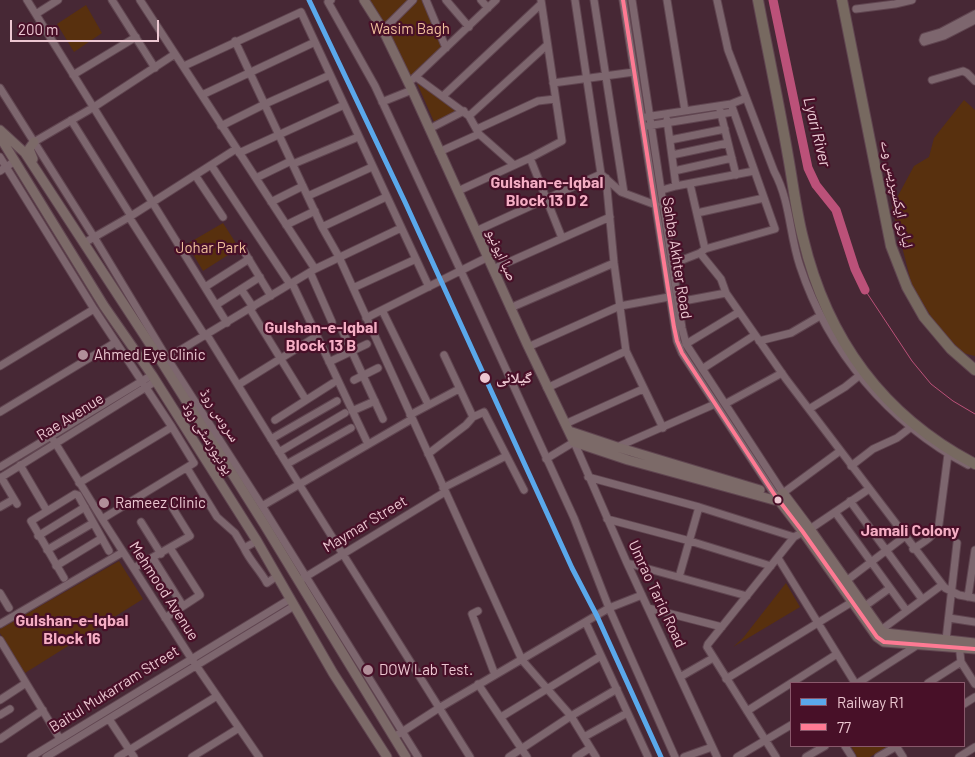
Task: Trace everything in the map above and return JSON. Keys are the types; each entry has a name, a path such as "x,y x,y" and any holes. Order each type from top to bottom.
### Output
{"highway":[{"path":"758,0 803,237 816,281 832,322 864,372 893,405 926,435 975,464"},
{"name":"لیاری ایکسپریس وے","path":"842,0 891,246 907,287 924,317 951,349 975,370"}],"main road":[{"name":"صبا ایونیو","path":"364,0 383,30 410,86 510,308 574,442"},
{"name":"یونیورسٹی روڈ","path":"0,130 24,153 156,347 267,522 406,757"},
{"name":"یونیورسٹی روڈ","path":"0,137 81,278 104,306 154,378 257,541 333,672 387,757"},
{"path":"34,142 28,149 44,182"},
{"path":"567,428 617,447 751,490"},
{"path":"574,442 628,460 778,495"},
{"name":"Sahba Akhter Road","path":"778,495 846,581 881,630 885,633 920,640 959,644 975,643"},
{"name":"Sahba Akhter Road","path":"807,531 876,637 884,642 946,640 975,649"},
{"path":"279,580 290,581 300,579"},
{"path":"290,600 293,586 300,579"}],"street":[{"path":"27,0 227,323"},
{"path":"36,14 58,0"},
{"path":"112,0 155,68"},
{"path":"140,0 286,225 312,270 332,322"},
{"path":"331,0 328,2 382,102 574,518 609,608 675,757"},
{"path":"383,30 413,0"},
{"path":"426,0 446,48"},
{"path":"446,0 469,26"},
{"path":"481,0 488,8"},
{"path":"382,102 410,86 416,76 496,0"},
{"path":"575,0 586,78 610,217 626,351 663,428"},
{"path":"594,0 624,193"},
{"name":"Sahba Akhter Road","path":"623,0 677,342 715,404 778,495"},
{"name":"Sahba Akhter Road","path":"633,0 672,264 686,344 725,404 778,495"},
{"path":"667,0 684,112"},
{"path":"717,0 728,50 774,171 782,186 799,265 820,316 860,375 879,398 910,428 948,454 975,469"},
{"path":"856,9 911,0"},
{"path":"458,191 562,141 541,2"},
{"path":"443,96 541,2"},
{"path":"184,66 301,12 429,287"},
{"path":"975,14 923,40 924,42 938,39 975,20"},
{"path":"73,75 136,37"},
{"path":"235,41 322,227 353,288 522,660 572,716 596,757"},
{"path":"202,95 315,42"},
{"path":"429,129 467,113 547,45"},
{"path":"34,142 94,108 175,54"},
{"path":"932,80 963,71 975,81"},
{"path":"553,83 634,72"},
{"path":"221,126 330,74"},
{"path":"416,76 467,113 478,132 513,164"},
{"name":"سروس روڈ","path":"0,88 94,237 156,347 167,358 262,506 267,522"},
{"path":"641,118 730,104 746,98"},
{"path":"439,152 538,101 556,99"},
{"path":"672,264 702,251 775,229 730,104"},
{"path":"84,243 211,164 344,105"},
{"path":"719,106 736,175"},
{"path":"642,127 733,112"},
{"path":"666,115 676,186"},
{"path":"71,120 470,757"},
{"path":"670,140 725,129"},
{"path":"256,178 358,138"},
{"path":"672,155 728,143"},
{"path":"12,157 0,159 3,169 62,246"},
{"path":"3,169 12,157"},
{"path":"530,158 562,238"},
{"path":"674,171 732,158"},
{"path":"211,164 291,284 329,362 349,412 368,444"},
{"path":"308,196 372,167"},
{"path":"662,190 754,171"},
{"path":"195,175 222,217"},
{"path":"604,176 624,193 656,205"},
{"path":"476,231 545,198 604,176"},
{"path":"690,184 697,213 702,251 721,279 726,293 782,373 944,588 972,597 975,550"},
{"path":"271,202 303,186"},
{"path":"322,227 386,197"},
{"path":"697,213 764,198"},
{"path":"286,225 315,211"},
{"path":"493,269 610,217"},
{"path":"167,358 312,270 401,228"},
{"path":"242,248 271,296"},
{"path":"366,318 488,257"},
{"path":"205,286 249,259"},
{"path":"353,288 416,259"},
{"path":"510,308 614,263"},
{"path":"216,305 260,277"},
{"path":"81,278 94,309 145,383 194,463 102,519"},
{"path":"241,289 306,400"},
{"path":"678,302 726,293"},
{"path":"528,347 620,306 669,297"},
{"path":"0,366 94,309"},
{"path":"382,310 428,404"},
{"path":"686,344 739,312"},
{"path":"702,369 757,338 791,333 820,316"},
{"path":"342,330 384,419"},
{"path":"238,385 317,336"},
{"path":"0,412 116,342"},
{"path":"329,362 367,344"},
{"path":"547,388 626,351"},
{"path":"444,355 473,417"},
{"path":"354,380 378,368"},
{"path":"725,404 782,373"},
{"path":"809,409 845,387 860,375"},
{"name":"Rae Avenue","path":"0,467 53,439 154,378"},
{"path":"274,420 332,383"},
{"path":"262,506 368,444 428,404 459,389"},
{"path":"567,428 643,389"},
{"path":"271,439 337,401"},
{"path":"279,452 349,412 375,401"},
{"path":"617,447 715,404"},
{"path":"428,454 466,425 473,417 484,412 524,490"},
{"path":"79,483 172,427"},
{"path":"287,464 351,428"},
{"path":"852,466 873,449 897,438 910,428"},
{"name":"Rae Avenue","path":"1,477 53,439"},
{"name":"Mehmood Avenue","path":"53,439 165,618 259,757"},
{"path":"546,459 574,442"},
{"name":"Umrao Tariq Road","path":"574,442 588,478 627,564 717,757"},
{"path":"186,450 196,444"},
{"path":"778,495 840,451"},
{"path":"913,549 929,539 936,532 939,524 948,454"},
{"name":"Maymar Street","path":"300,579 444,490 506,456"},
{"path":"20,464 47,511"},
{"path":"186,468 217,518 235,533 268,583 279,580"},
{"path":"0,507 15,501 1,477"},
{"path":"588,478 699,507 794,537"},
{"path":"776,757 707,647 794,537 807,531 869,489"},
{"path":"64,578 31,521 74,494 78,495 109,551"},
{"path":"850,501 922,599"},
{"path":"38,536 85,507"},
{"path":"134,568 190,536 172,507"},
{"path":"679,577 699,507"},
{"path":"835,512 906,610"},
{"path":"607,518 771,566"},
{"path":"141,522 161,554"},
{"path":"47,550 93,523"},
{"path":"846,581 904,537"},
{"path":"56,566 102,538"},
{"path":"244,548 257,541"},
{"path":"946,640 957,543"},
{"path":"165,618 200,595 170,548"},
{"path":"0,624 123,552"},
{"path":"152,558 183,606"},
{"path":"778,558 855,682"},
{"path":"627,564 747,596"},
{"path":"300,579 418,757"},
{"path":"881,630 942,585"},
{"path":"865,606 890,588"},
{"path":"394,737 478,684 609,608 642,595"},
{"path":"1,596 9,608"},
{"name":"Baitul Mukarram Street","path":"31,757 290,600"},
{"name":"Baitul Mukarram Street","path":"46,757 196,665 290,600"},
{"path":"726,679 852,602"},
{"path":"648,608 722,627"},
{"path":"478,611 472,614 495,675"},
{"path":"949,618 975,622"},
{"path":"586,623 648,757"},
{"path":"0,640 3,652 26,683 60,739"},
{"path":"857,682 920,640"},
{"path":"959,644 961,662 975,684"},
{"path":"793,682 837,654"},
{"path":"501,717 601,656"},
{"path":"680,678 713,658"},
{"path":"930,682 961,662"},
{"path":"0,700 26,683"},
{"path":"478,684 527,757"},
{"path":"747,711 790,684"},
{"path":"509,757 616,689"},
{"path":"118,757 217,696"},
{"path":"0,716 10,709"},
{"path":"0,739 43,710"},
{"path":"584,737 627,713"},
{"path":"109,719 134,757"},
{"path":"740,756 790,726"},
{"path":"192,757 239,728"},
{"path":"684,757 712,747"},
{"path":"806,757 823,747"},
{"path":"878,757 894,747"},
{"path":"959,757 975,747"},
{"path":"576,757 590,748"}],"green space":[{"name":"Wasim Bagh","path":"363,0 425,0 446,48 408,83"},
{"path":"86,5 102,33 74,52 57,24"},
{"path":"417,83 459,112 435,124"},
{"path":"964,100 975,110 975,356 963,353 937,326 912,286 892,207 914,166 929,157 934,138"},
{"name":"Johar Park","path":"223,223 239,248 203,271 187,244"},
{"path":"119,561 143,599 25,673 0,633 0,629"},
{"path":"786,583 800,607 733,647 743,638"},
{"path":"852,747 886,747 870,757 857,757"}],"waterway":[{"name":"Lyari River","path":"773,0 808,168 816,185 836,210 855,269 865,290"},
{"path":"865,290 912,361 931,384 953,401 975,414"}],"rail line":[{"name":"R1","path":"309,0 405,202 572,568 597,616 661,757"}],"transit line":[{"name":"77","path":"623,0 674,327 682,353 774,494 877,637 884,642 975,649"}],"place":[{"name":"Ahmed Eye Clinic","path":"83,355"},
{"name":"گیلانی","path":"485,378"},
{"name":"Rameez Clinic","path":"104,503"},
{"name":"DOW Lab Test.","path":"368,670"}],"district":[{"name":"Gulshan-e-Iqbal Block 13 D 2","path":"547,192"},
{"name":"Gulshan-e-Iqbal Block 13 B","path":"321,337"},
{"name":"Jamali Colony","path":"910,531"},
{"name":"Gulshan-e-Iqbal Block 16","path":"72,630"}]}
